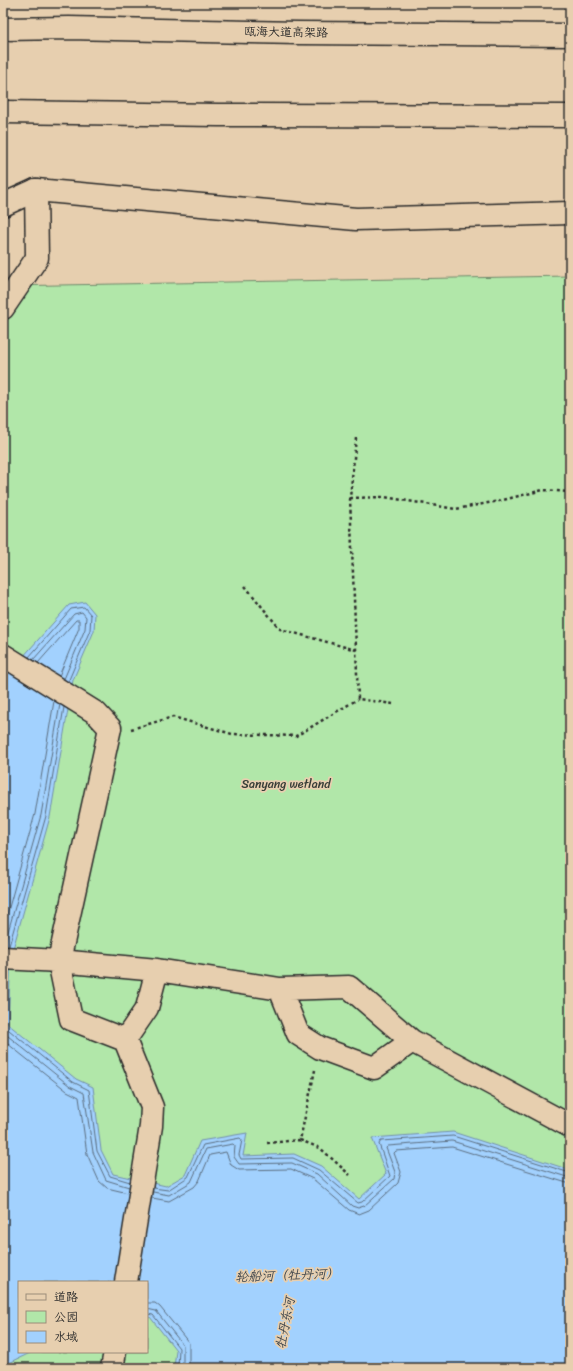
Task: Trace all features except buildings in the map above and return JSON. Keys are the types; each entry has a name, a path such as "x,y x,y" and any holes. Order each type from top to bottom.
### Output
{"main road":[{"path":"3,23 69,28"},
{"name":"瓯海大道高架路","path":"3,29 69,28 298,32 570,34"},
{"path":"3,112 284,116 570,116"},
{"path":"3,205 36,190 356,219 570,213"},
{"path":"3,308 37,258 36,190"},
{"path":"3,655 96,713 110,728 59,961 71,1019 124,1040 152,1107 151,1126 126,1281"},
{"path":"3,958 59,961 156,970 280,989 350,987 412,1042 570,1126"},
{"path":"124,1040 147,1008 156,970"},
{"path":"280,989 298,1034 320,1048 374,1068 412,1042"},
{"path":"112,1368 115,1353"}],"path":[{"path":"356,438 350,498 358,699"},
{"path":"350,498 384,497 456,509 500,501 542,490 570,492"},
{"path":"245,586 280,629 356,650"},
{"path":"130,729 173,717 232,734 296,736 358,699 393,704"},
{"path":"300,1140 320,1048"},
{"path":"267,1143 300,1140 320,1148 350,1175"}],"green space":[{"name":"Sanyang wetland","path":"570,276 570,1368 3,1368 3,286"}],"water":[{"path":"85,602 95,614 94,631 73,680 50,817 11,956 8,1024 76,1079 93,1087 101,1150 113,1174 166,1186 185,1175 200,1141 247,1133 243,1156 294,1154 321,1166 359,1199 386,1174 372,1138 453,1132 570,1170 570,1368 174,1368 176,1350 150,1317 148,1318 148,1281 18,1281 18,1353 30,1353 3,1366 3,677 6,676 69,605"}],"water label":[{"name":"轮船河（牡丹河）","path":"287,1275"},
{"name":"牡丹东河","path":"285,1323"}]}
